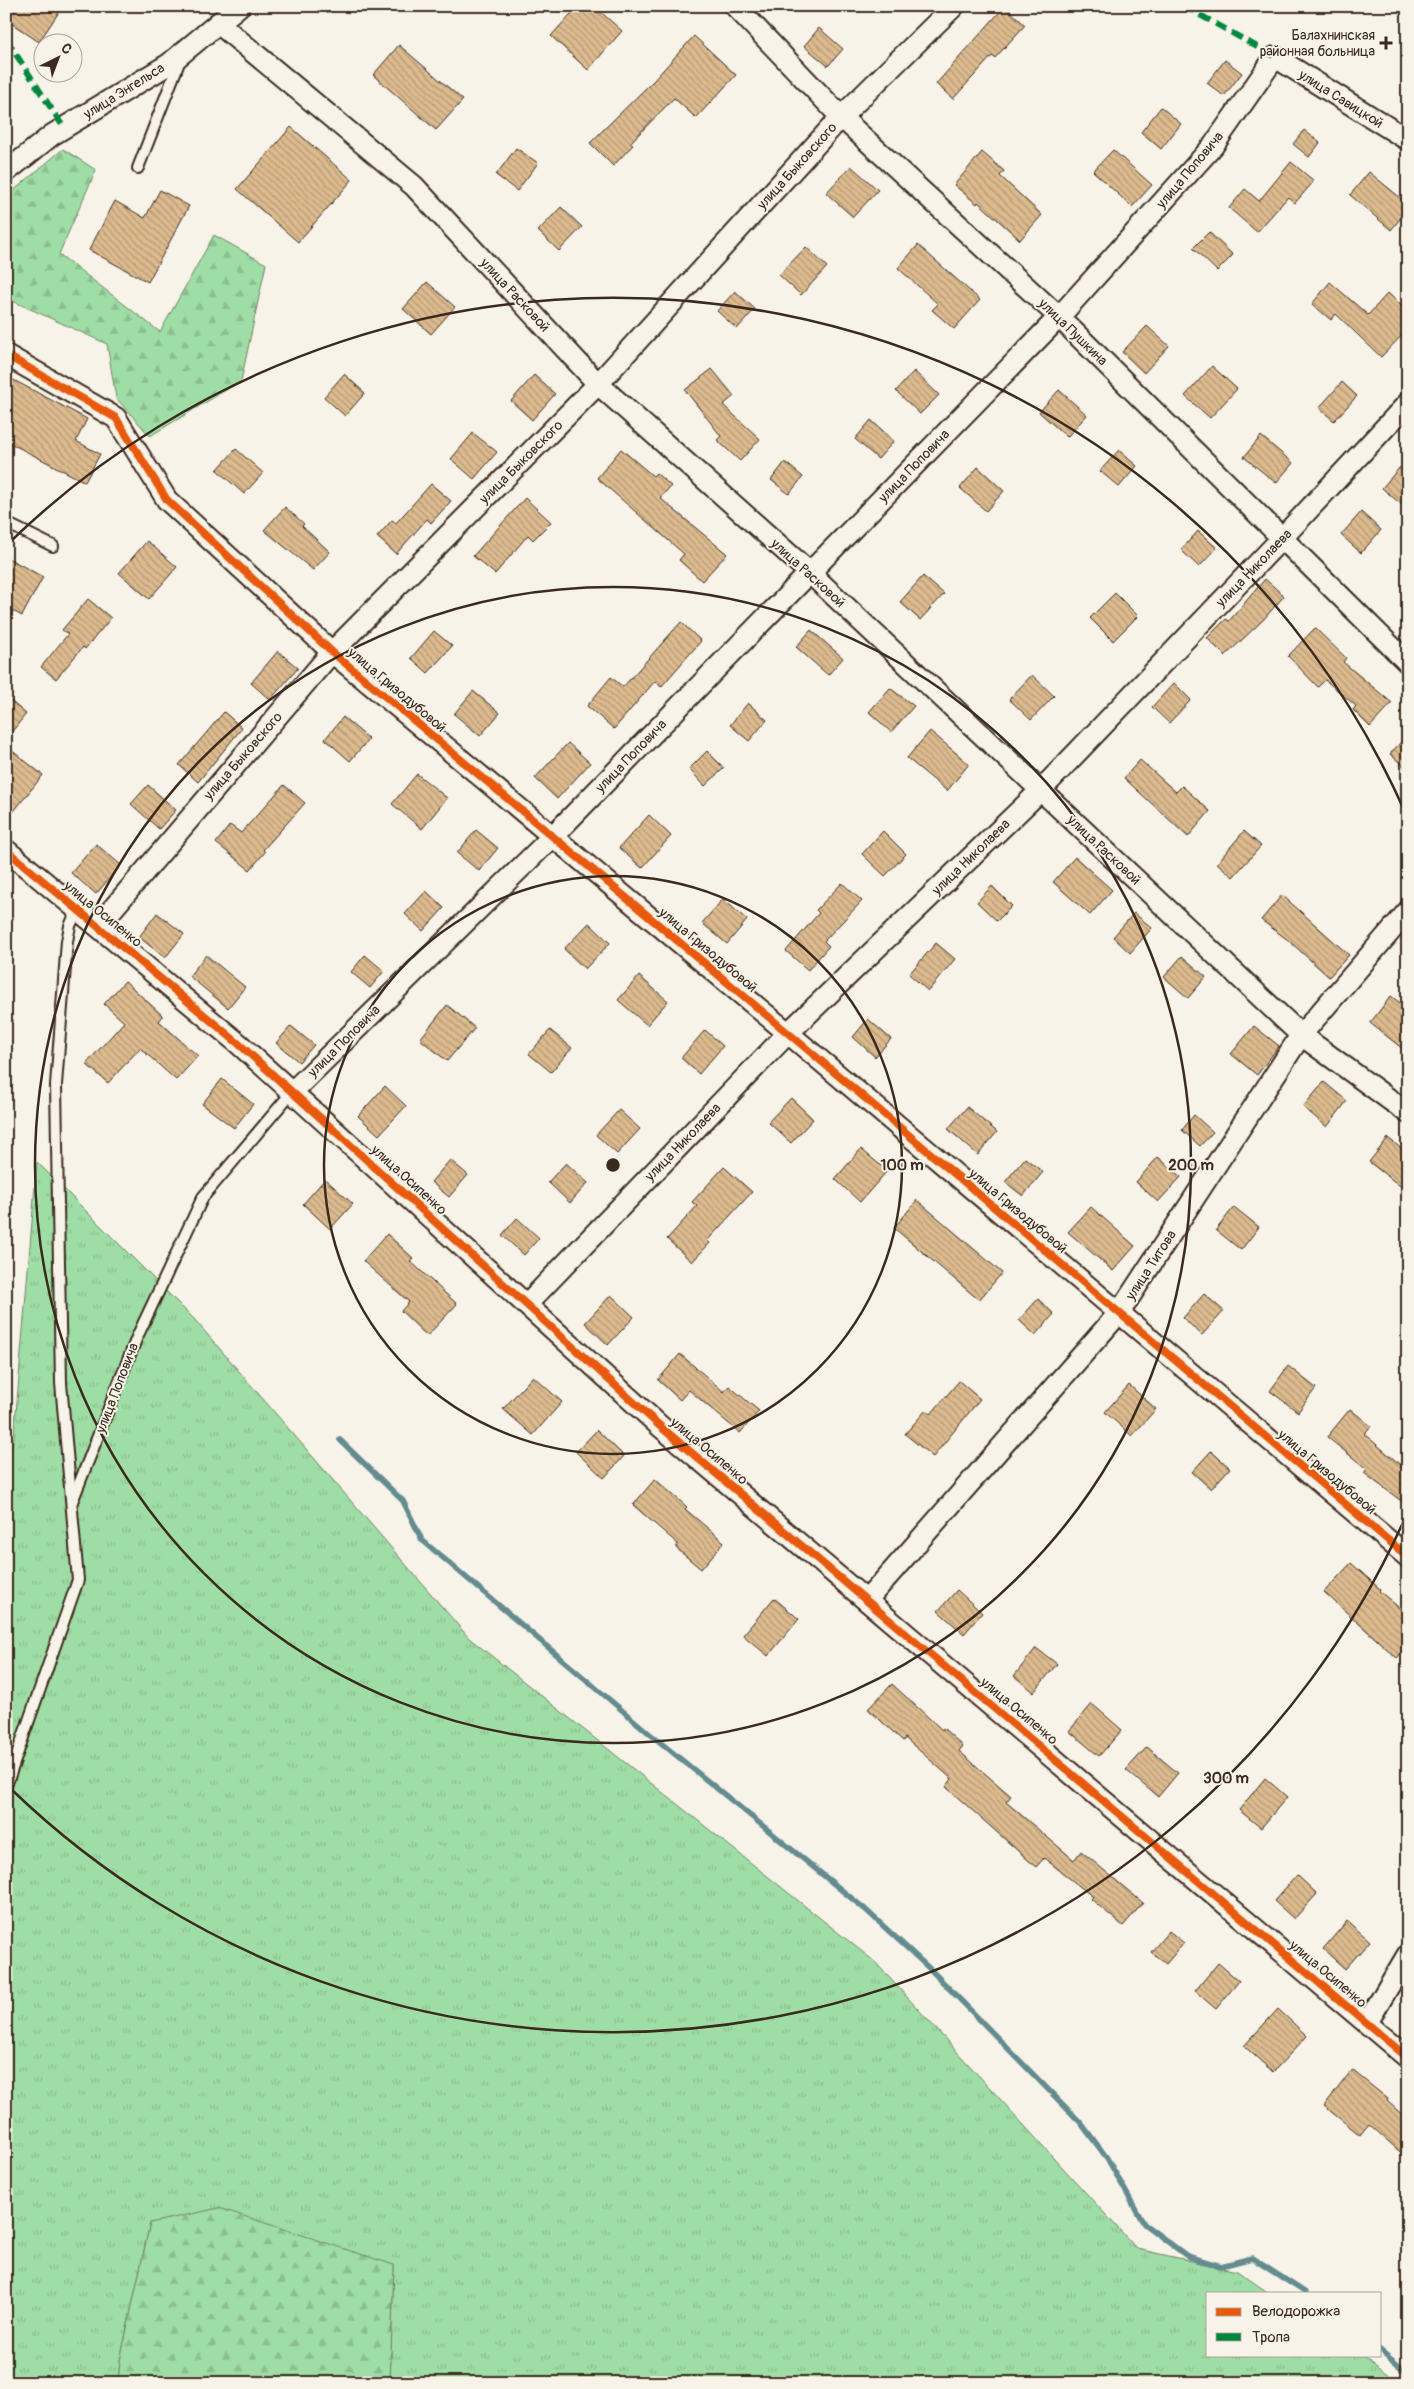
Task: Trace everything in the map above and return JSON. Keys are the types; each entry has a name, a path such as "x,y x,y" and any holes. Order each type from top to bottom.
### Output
{"street":[{"name":"улица Энгельса","path":"6,172 52,135 169,64 239,6"},
{"name":"улица Пушкина","path":"735,6 841,117 1059,317 1408,663"},
{"name":"улица Быковского","path":"98,926 332,652 598,384 841,117 954,6"},
{"name":"улица Расковой","path":"218,23 414,186 598,384 810,574 1301,1035 1408,1113"},
{"name":"улица Савицкой","path":"1275,57 1408,140"},
{"name":"улица Поповича","path":"292,1092 553,836 1059,317 1213,146 1275,57"},
{"name":"улица Гризодубовой","path":"6,356 116,418 167,500 332,652 788,1033 1408,1557"},
{"name":"улица Николаева","path":"527,1304 788,1033 1041,790 1408,403"},
{"name":"улица Осипенко","path":"6,850 239,1044 661,1426 1408,2058"},
{"name":"улица Титова","path":"868,1600 1119,1313 1301,1035 1408,911"},
{"path":"1367,2023 1408,1954"}],"lane":[{"path":"138,168 183,52"},
{"path":"6,523 53,546"},
{"path":"6,1786 78,1580 60,1383 56,1085 67,941 70,926 77,910"},
{"name":"улица Поповича","path":"71,1506 137,1337 203,1197 292,1092"}],"green space":[{"path":"63,149 96,170 59,254 160,332 214,235 266,264 241,381 150,436 116,398 107,344 6,298 6,197"},
{"path":"37,1162 194,1319 469,1638 875,1962 1137,2249 1237,2271 1268,2292 1206,2292 1206,2356 1361,2356 1400,2383 390,2383 394,2265 150,2223 120,2361 118,2383 6,2383 6,1470 14,1437"},
{"path":"219,2208 394,2265 390,2383 118,2383 120,2361 150,2223"}],"building":[{"path":"17,6 63,6 46,32 32,32 32,37 8,21"},
{"path":"578,6 594,6 622,31 588,70 551,36"},
{"path":"1005,6 1025,25 995,58 992,56 953,99 936,84"},
{"path":"819,28 843,49 828,66 804,46"},
{"path":"694,36 736,75 696,118 674,98 630,143 633,145 613,166 590,143 654,80"},
{"path":"399,45 463,100 436,130 373,75"},
{"path":"1225,60 1242,73 1224,96 1207,83"},
{"path":"1161,107 1181,124 1161,149 1141,132"},
{"path":"291,127 352,180 298,242 237,189"},
{"path":"1304,130 1320,143 1309,157 1293,144"},
{"path":"516,148 538,163 517,191 496,175"},
{"path":"1113,150 1152,185 1132,207 1093,171"},
{"path":"982,152 1004,171 1000,176 1042,215 1020,240 978,202 977,204 954,185"},
{"path":"1291,162 1314,181 1295,203 1288,197 1257,232 1229,208 1245,189 1259,201"},
{"path":"851,166 878,190 853,217 826,193"},
{"path":"1369,172 1408,204 1408,209 1391,230 1350,195"},
{"path":"160,190 189,206 148,282 89,250 115,201 145,218"},
{"path":"561,207 582,227 559,251 538,231"},
{"path":"1209,232 1233,255 1217,271 1193,248"},
{"path":"918,245 980,300 954,329 932,310 938,304 898,268"},
{"path":"806,247 827,267 801,295 779,275"},
{"path":"427,282 455,307 431,334 403,309"},
{"path":"1330,282 1368,315 1388,293 1408,312 1408,329 1381,357 1336,314 1331,320 1312,304"},
{"path":"735,291 755,309 737,329 717,311"},
{"path":"1147,326 1169,346 1144,373 1122,352"},
{"path":"1212,366 1237,389 1210,418 1185,396"},
{"path":"712,369 734,396 723,405 760,439 740,461 717,440 721,436 685,390"},
{"path":"914,371 939,395 920,414 896,391"},
{"path":"344,374 365,393 345,416 324,397"},
{"path":"534,375 555,394 532,420 511,401"},
{"path":"6,376 87,419 76,441 100,454 85,482 6,441"},
{"path":"1342,382 1357,396 1334,421 1319,408"},
{"path":"1059,390 1087,415 1067,437 1039,412"},
{"path":"871,420 894,441 878,459 855,439"},
{"path":"473,433 497,452 474,479 451,459"},
{"path":"1261,436 1293,463 1276,483 1244,457"},
{"path":"236,449 263,473 244,494 217,470"},
{"path":"621,449 653,476 656,473 671,486 660,498 727,554 702,581 679,560 684,554 597,478"},
{"path":"1119,450 1137,466 1119,487 1100,471"},
{"path":"785,462 803,477 789,494 771,480"},
{"path":"978,467 1004,491 986,511 960,488"},
{"path":"1400,467 1408,474 1408,510 1382,488"},
{"path":"431,484 451,501 431,523 427,519 396,554 377,537 392,520 396,523"},
{"path":"525,498 551,522 533,540 528,535 495,574 473,556"},
{"path":"285,507 330,552 313,570 264,530"},
{"path":"1361,512 1381,530 1361,553 1341,535"},
{"path":"1198,531 1217,548 1199,567 1181,550"},
{"path":"147,541 177,567 149,599 119,573"},
{"path":"6,557 43,577 22,616 6,607"},
{"path":"923,576 944,594 920,620 900,602"},
{"path":"1265,579 1284,596 1263,620 1225,656 1207,638 1226,619 1229,621"},
{"path":"1115,593 1138,616 1113,641 1090,618"},
{"path":"88,599 111,618 56,679 41,667 68,634 62,630"},
{"path":"681,622 701,641 661,687 655,681 614,729 587,706 611,677 623,687"},
{"path":"1315,628 1346,658 1343,662 1392,703 1370,727 1353,710 1356,706 1325,680 1318,687 1288,656"},
{"path":"811,630 843,658 828,675 796,647"},
{"path":"434,631 452,646 428,673 411,658"},
{"path":"278,651 298,668 270,700 251,683"},
{"path":"1032,675 1054,696 1031,720 1009,699"},
{"path":"1174,683 1191,700 1169,723 1152,707"},
{"path":"890,688 914,706 891,732 869,712"},
{"path":"473,691 500,713 480,736 454,714"},
{"path":"6,697 26,714 6,739"},
{"path":"748,703 767,720 749,741 730,725"},
{"path":"224,712 242,728 198,782 179,765"},
{"path":"343,717 369,739 350,761 325,739"},
{"path":"930,731 969,764 947,791 907,758"},
{"path":"1408,734 1408,770 1390,754"},
{"path":"568,743 590,763 557,799 535,778"},
{"path":"6,746 43,775 6,821"},
{"path":"707,751 724,768 705,786 689,769"},
{"path":"1140,760 1176,792 1182,786 1210,811 1188,837 1124,778"},
{"path":"417,774 447,798 422,829 392,804"},
{"path":"148,785 176,810 159,829 131,804"},
{"path":"284,785 305,803 263,850 265,852 250,870 216,843 230,825 241,833"},
{"path":"649,815 671,836 642,868 619,848"},
{"path":"476,830 498,848 479,871 457,853"},
{"path":"883,831 906,854 885,876 862,854"},
{"path":"1244,831 1261,846 1233,877 1217,863"},
{"path":"96,844 121,865 96,894 71,873"},
{"path":"1075,857 1112,890 1090,915 1053,882"},
{"path":"842,883 862,901 824,941 829,946 808,970 786,951 819,913 816,910"},
{"path":"992,886 1012,906 997,921 977,902"},
{"path":"426,891 444,908 423,931 405,914"},
{"path":"1282,895 1349,955 1329,977 1288,940 1261,920"},
{"path":"723,899 747,920 727,944 702,923"},
{"path":"157,913 184,934 165,958 139,937"},
{"path":"1134,913 1152,928 1130,953 1113,937"},
{"path":"589,923 610,943 585,969 564,949"},
{"path":"936,943 955,959 928,991 909,974"},
{"path":"206,955 245,987 228,1008 189,976"},
{"path":"365,955 384,971 370,988 351,972"},
{"path":"1182,956 1206,977 1188,998 1164,977"},
{"path":"639,976 668,1001 647,1025 618,1000"},
{"path":"125,981 163,1016 159,1021 198,1056 176,1080 140,1048 108,1083 86,1064 124,1022 104,1004"},
{"path":"1391,996 1408,1009 1408,1053 1370,1023"},
{"path":"447,1005 475,1028 447,1061 420,1039"},
{"path":"868,1019 891,1039 875,1057 853,1037"},
{"path":"291,1026 314,1045 299,1062 276,1043"},
{"path":"1254,1026 1279,1046 1257,1075 1231,1054"},
{"path":"550,1030 572,1048 551,1072 529,1054"},
{"path":"705,1030 723,1046 699,1074 681,1058"},
{"path":"222,1079 253,1104 234,1128 202,1104"},
{"path":"1324,1082 1347,1101 1327,1127 1303,1107"},
{"path":"385,1086 406,1106 379,1135 358,1116"},
{"path":"791,1098 813,1119 791,1143 768,1122"},
{"path":"967,1107 997,1132 978,1155 948,1129"},
{"path":"619,1110 640,1129 617,1154 596,1135"},
{"path":"1194,1115 1213,1132 1200,1146 1182,1130"},
{"path":"1388,1138 1408,1154 1408,1192 1369,1162"},
{"path":"861,1149 887,1171 860,1202 835,1179"},
{"path":"1158,1157 1181,1177 1158,1202 1136,1182"},
{"path":"1025,1158 1043,1172 1023,1196 1005,1182"},
{"path":"450,1160 468,1175 449,1197 431,1182"},
{"path":"566,1163 588,1183 570,1203 548,1182"},
{"path":"724,1167 752,1192 707,1241 710,1243 692,1262 667,1239 697,1206 692,1202"},
{"path":"325,1179 353,1204 330,1229 303,1204"},
{"path":"917,1200 1002,1273 979,1300 894,1228"},
{"path":"1091,1207 1135,1246 1113,1271 1068,1232"},
{"path":"1234,1207 1259,1227 1241,1250 1216,1230"},
{"path":"517,1218 539,1238 524,1255 502,1235"},
{"path":"387,1234 413,1258 410,1261 457,1304 427,1336 401,1311 409,1302 363,1261"},
{"path":"1204,1294 1224,1311 1202,1335 1183,1318"},
{"path":"611,1295 634,1317 608,1345 585,1323"},
{"path":"1038,1299 1054,1314 1035,1335 1019,1320"},
{"path":"680,1354 724,1392 729,1386 759,1411 740,1433 689,1390 680,1400 658,1380"},
{"path":"1288,1366 1316,1388 1298,1412 1270,1391"},
{"path":"533,1376 562,1402 533,1435 503,1409"},
{"path":"959,1381 980,1399 933,1457 905,1434 926,1410 931,1414"},
{"path":"1129,1385 1156,1409 1132,1436 1105,1412"},
{"path":"1350,1409 1371,1426 1364,1434 1408,1471 1408,1506 1364,1473 1367,1469 1327,1437"},
{"path":"597,1430 624,1456 604,1478 576,1452"},
{"path":"1211,1451 1230,1468 1211,1489 1192,1472"},
{"path":"655,1479 687,1507 685,1509 724,1542 701,1569 676,1548 678,1544 633,1505"},
{"path":"1351,1563 1380,1589 1379,1591 1408,1615 1408,1645 1397,1658 1324,1592"},
{"path":"957,1590 982,1613 964,1634 938,1611"},
{"path":"774,1598 799,1619 768,1656 743,1635"},
{"path":"1036,1648 1057,1664 1034,1692 1014,1676"},
{"path":"892,1684 942,1730 943,1728 963,1746 959,1751 1011,1796 1006,1802 1074,1860 1081,1851 1143,1903 1123,1926 1091,1899 1093,1897 1044,1858 1036,1867 946,1787 952,1779 905,1738 903,1741 868,1709"},
{"path":"1092,1704 1122,1730 1099,1756 1069,1731"},
{"path":"1147,1747 1178,1773 1158,1797 1126,1770"},
{"path":"1265,1778 1287,1797 1261,1828 1239,1810"},
{"path":"1297,1875 1317,1894 1294,1919 1274,1901"},
{"path":"1347,1921 1370,1941 1345,1969 1323,1949"},
{"path":"1169,1931 1184,1943 1166,1964 1151,1952"},
{"path":"1218,1963 1239,1981 1216,2009 1195,1991"},
{"path":"1278,2009 1307,2036 1273,2072 1244,2046"},
{"path":"1352,2070 1388,2099 1387,2101 1408,2120 1408,2159 1369,2124 1360,2135 1324,2106"}],"waterway":[{"path":"340,1440 403,1501 422,1540 650,1734 866,1910 932,1971 1081,2123 1107,2158 1144,2224 1187,2256 1221,2266 1252,2258 1304,2292"},
{"path":"1382,2352 1408,2373"}],"marked path":[{"path":"1184,6 1275,57"},
{"path":"6,39 64,128"}],"cycle path":[{"path":"6,355 116,418 167,500 332,652 788,1033 1408,1557"},
{"path":"6,850 239,1044 661,1427 1408,2058"}],"place":[{"name":"Балахнинская районная больница","path":"1386,43"}]}
